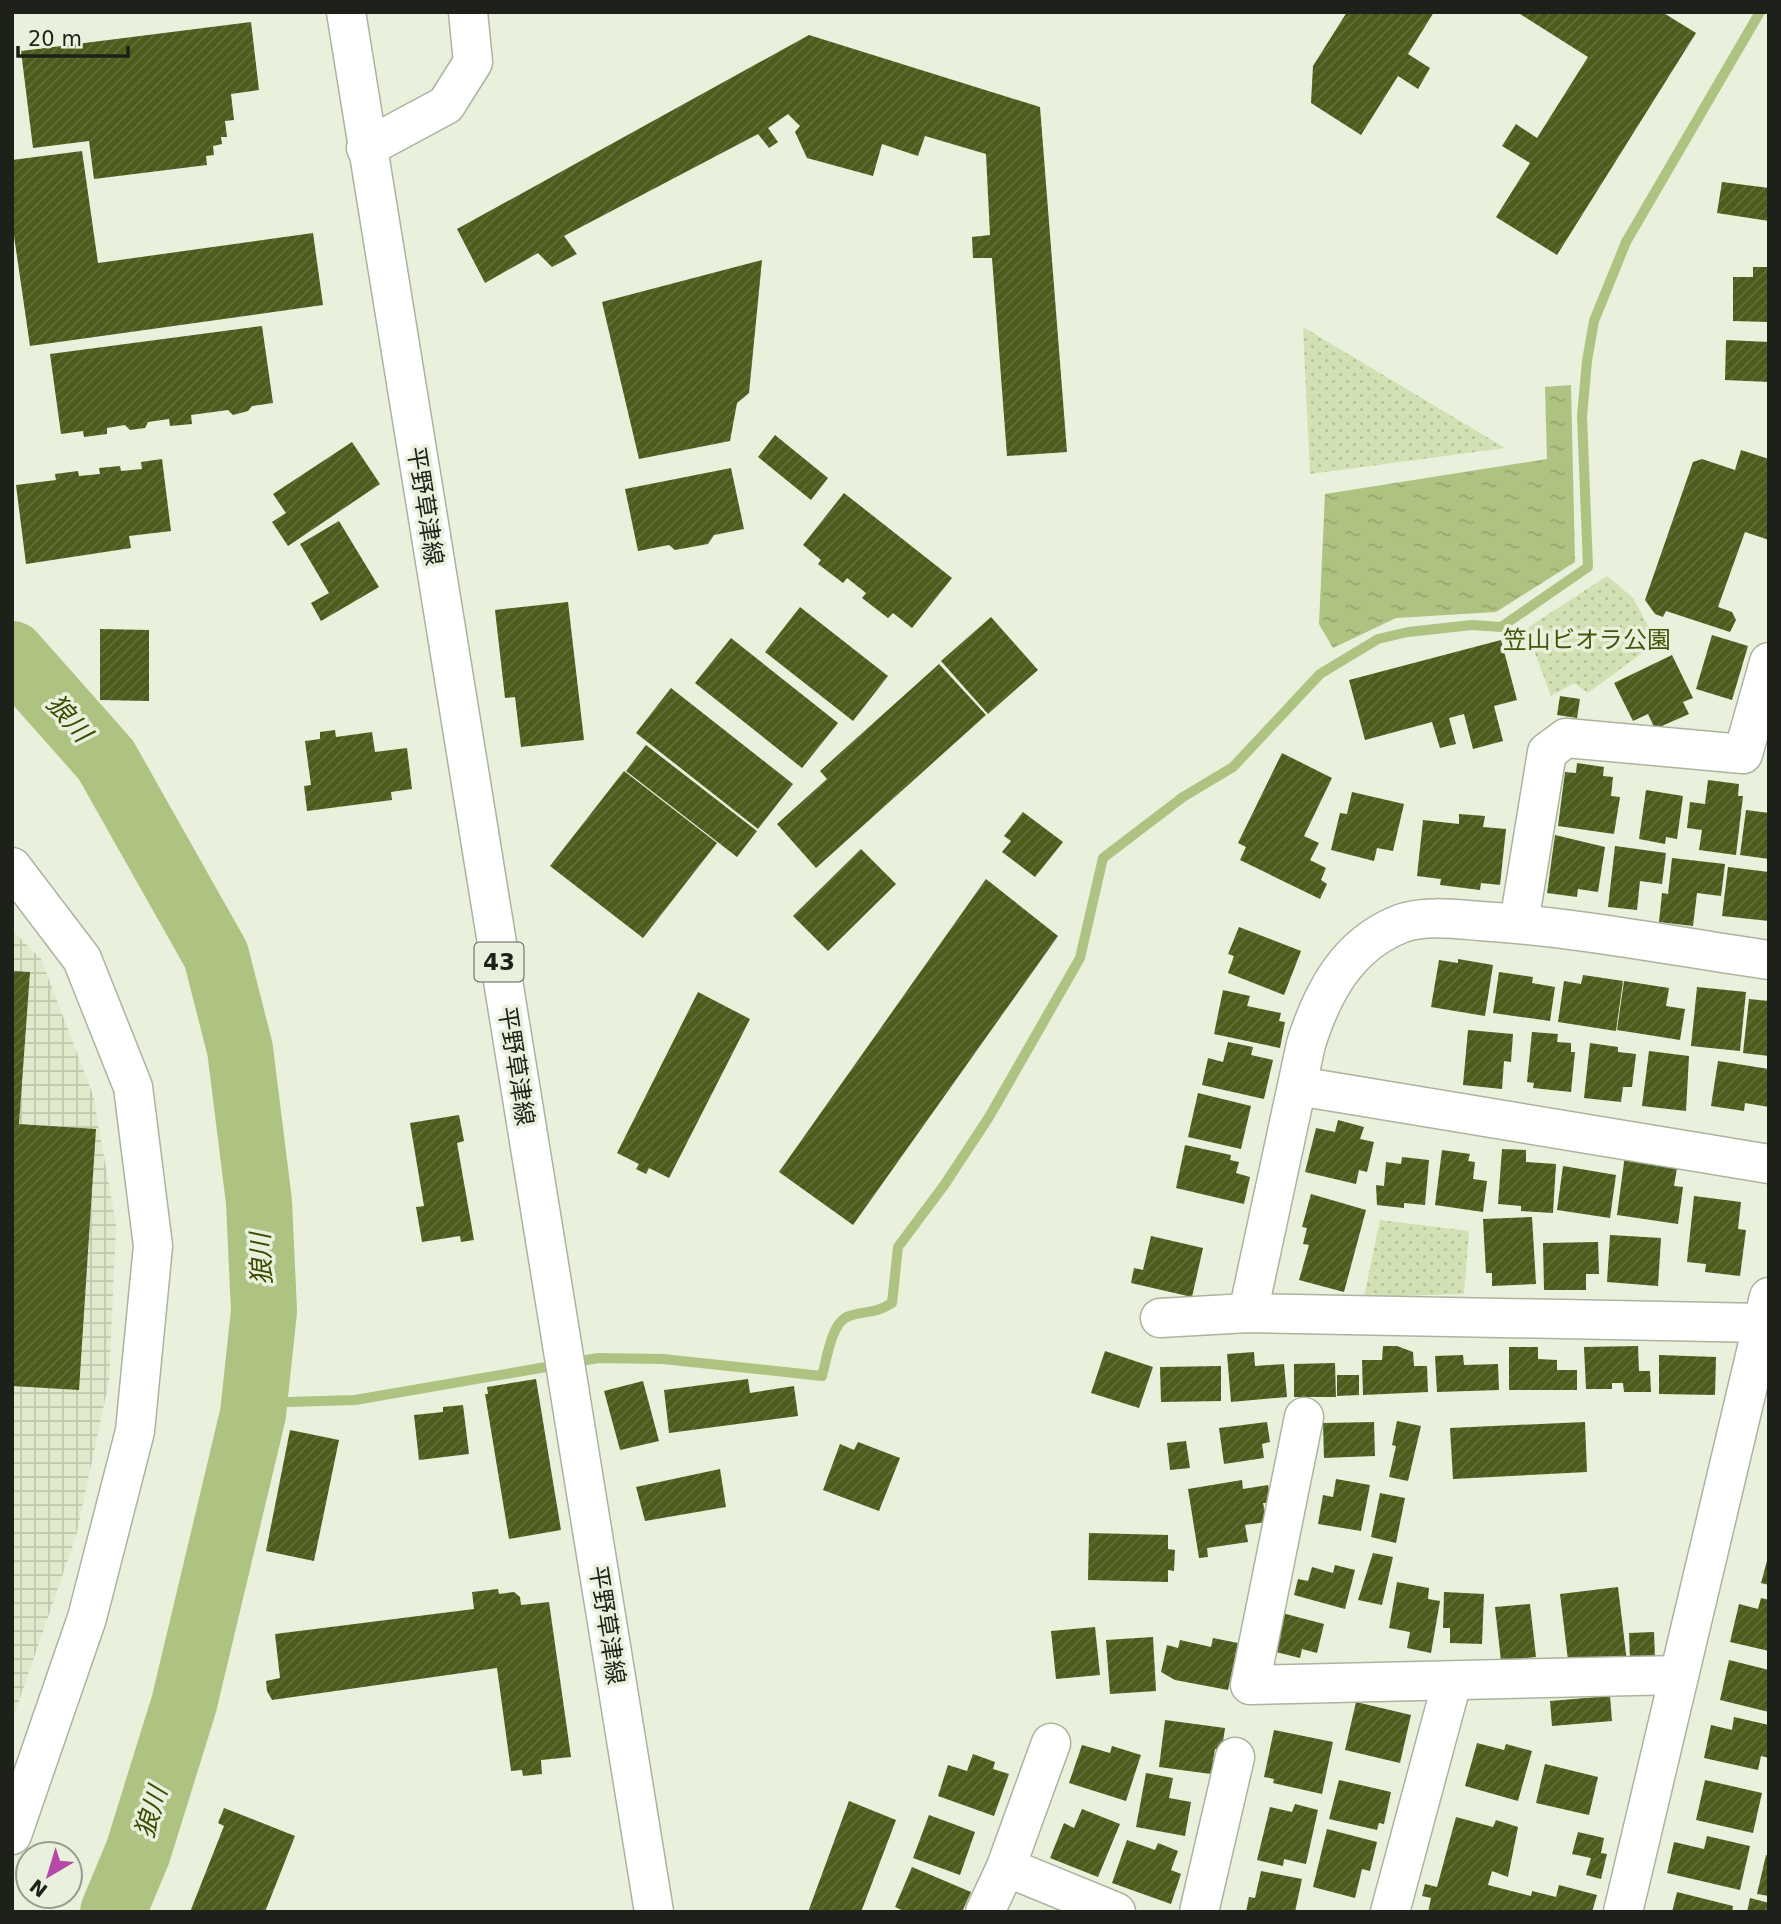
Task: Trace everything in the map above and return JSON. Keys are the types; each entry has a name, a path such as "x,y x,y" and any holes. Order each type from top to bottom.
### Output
{"street":[{"name":"平野草津線","path":"346,12 654,1912"},
{"path":"366,148 446,105 474,62 468,12"},
{"path":"1519,923 1547,752 1566,738 1756,757 1769,662"},
{"path":"12,867 82,959 133,1087 153,1246 135,1431 87,1618 12,1835"},
{"path":"1248,1313 1318,1006 1343,965 1370,940 1403,922 1453,919 1519,923 1769,960"},
{"path":"1298,1086 1769,1164"},
{"path":"1160,1318 1248,1313 1766,1310 1756,1406 1679,1675 1623,1912"},
{"path":"1304,1417 1250,1685 1679,1675"},
{"path":"1390,1912 1452,1682"},
{"path":"985,1912 1006,1867 1051,1743"},
{"path":"1199,1912 1235,1757"},
{"path":"1006,1867 1116,1912"}],"shaded area":[{"path":"12,930 41,959 93,1095 116,1224 109,1381 76,1536 12,1721"}],"green space":[{"path":"1303,327 1505,448 1310,474"},
{"name":"笠山ビオラ公園","path":"1607,576 1633,598 1657,642 1588,693 1574,683 1551,696 1526,629"},
{"path":"1380,1220 1469,1231 1464,1294 1364,1297"}],"water":[{"path":"1571,385 1575,562 1496,612 1396,618 1333,648 1319,624 1325,494 1547,459 1545,387"}],"building":[{"path":"1347,12 1434,12 1408,54 1430,68 1418,89 1398,76 1361,135 1311,103 1313,66"},
{"path":"1517,12 1662,12 1696,33 1557,255 1496,217 1530,163 1502,146 1516,124 1537,138 1588,57"},
{"path":"251,22 259,90 231,94 234,120 225,121 227,137 221,137 222,144 213,146 214,155 206,156 207,165 94,179 89,141 33,148 21,51"},
{"path":"809,35 1040,107 1067,452 1007,456 992,258 973,258 972,237 990,235 986,154 925,136 918,156 882,144 873,176 807,158 795,132 800,126 788,114 768,128 778,142 769,148 758,134 564,236 577,254 552,267 538,253 485,283 457,229"},
{"path":"82,151 98,263 313,233 323,305 30,346 12,222 12,160"},
{"path":"1722,182 1769,188 1769,221 1717,213"},
{"path":"762,260 749,393 737,403 730,441 639,459 602,302"},
{"path":"1753,267 1769,267 1769,322 1733,321 1733,277 1753,277"},
{"path":"262,326 273,403 252,406 248,411 233,415 228,410 191,415 192,424 170,426 169,419 148,422 145,428 130,430 125,425 107,428 107,434 84,437 83,431 61,434 50,354"},
{"path":"1726,340 1769,342 1769,382 1725,380"},
{"path":"775,435 828,478 811,500 758,457"},
{"path":"352,442 380,484 288,546 272,522 286,513 273,494"},
{"path":"1741,450 1769,459 1769,540 1745,532 1718,607 1732,612 1736,620 1730,632 1666,611 1663,617 1655,614 1645,600 1693,462 1702,459 1735,470"},
{"path":"162,459 171,531 129,536 131,548 26,564 16,485 56,480 55,474 78,471 79,476 100,474 99,468 120,466 121,471 142,469 141,462"},
{"path":"731,468 744,529 714,535 708,544 675,550 669,545 638,551 625,489"},
{"path":"844,493 952,578 912,628 893,613 888,618 862,598 866,593 847,578 843,583 818,564 821,560 803,545"},
{"path":"339,521 379,587 321,621 311,603 329,593 300,544"},
{"path":"568,602 584,740 521,747 515,697 505,698 495,610"},
{"path":"800,607 888,676 853,721 765,652"},
{"path":"991,617 1038,670 988,714 941,661"},
{"path":"100,629 149,630 149,701 100,700"},
{"path":"1712,635 1748,646 1732,700 1696,689"},
{"path":"731,638 838,723 802,768 695,683"},
{"path":"1501,640 1517,700 1494,706 1503,741 1473,749 1464,714 1449,718 1456,744 1440,748 1432,722 1365,740 1349,680"},
{"path":"1672,655 1693,698 1683,702 1689,714 1655,729 1648,714 1633,721 1614,683"},
{"path":"939,664 986,715 816,868 777,824 827,779 820,771"},
{"path":"671,688 793,784 758,829 636,733"},
{"path":"1560,696 1580,699 1577,718 1557,715"},
{"path":"335,730 336,737 372,732 375,752 407,748 412,789 391,792 392,800 307,811 304,786 311,785 305,741 320,739 320,732"},
{"path":"646,745 757,831 737,857 626,771"},
{"path":"1282,753 1332,778 1304,836 1319,843 1310,860 1326,868 1321,880 1327,884 1320,899 1240,860 1246,847 1238,843"},
{"path":"1577,763 1604,767 1603,776 1613,777 1611,796 1620,797 1614,834 1558,826 1565,772 1576,773"},
{"path":"624,771 717,843 643,938 550,866"},
{"path":"1708,780 1739,784 1738,796 1743,796 1736,855 1699,850 1702,830 1687,828 1690,802 1705,804"},
{"path":"1646,790 1683,796 1677,839 1666,837 1665,844 1639,839"},
{"path":"1352,792 1404,804 1393,851 1377,848 1374,861 1331,850 1340,813 1347,814"},
{"path":"1746,810 1769,813 1769,859 1740,855"},
{"path":"1023,812 1063,842 1035,877 1002,852 1011,841 1004,836"},
{"path":"1459,814 1485,816 1483,827 1506,829 1500,885 1481,883 1480,890 1440,885 1441,879 1417,876 1423,820 1459,824"},
{"path":"1555,835 1605,847 1598,892 1578,889 1577,897 1547,893"},
{"path":"1615,846 1666,853 1662,884 1640,881 1637,910 1608,907"},
{"path":"861,849 896,884 828,951 793,916"},
{"path":"1672,858 1725,864 1721,896 1697,893 1693,926 1659,922 1662,893 1668,894"},
{"path":"1728,867 1769,872 1769,921 1722,916"},
{"path":"986,879 1058,936 853,1225 779,1172"},
{"path":"1239,927 1301,951 1284,995 1228,973 1234,956 1228,954"},
{"path":"1458,959 1493,965 1485,1016 1431,1007 1439,960 1458,963"},
{"path":"12,971 30,972 19,1124 96,1129 79,1390 12,1386"},
{"path":"1499,972 1533,977 1532,983 1555,987 1550,1021 1493,1013"},
{"path":"1583,975 1623,981 1616,1031 1558,1022 1564,981 1581,984"},
{"path":"1624,981 1669,988 1666,1006 1685,1009 1680,1040 1617,1030"},
{"path":"1697,987 1746,992 1740,1051 1691,1046"},
{"path":"1223,990 1250,996 1247,1006 1281,1013 1279,1021 1285,1022 1280,1048 1214,1034"},
{"path":"698,992 750,1019 669,1178 649,1168 646,1174 636,1169 639,1164 617,1153"},
{"path":"1749,999 1769,1001 1769,1056 1743,1053"},
{"path":"1468,1030 1513,1034 1511,1062 1504,1061 1502,1089 1463,1085"},
{"path":"1532,1032 1558,1034 1557,1042 1571,1043 1571,1052 1575,1052 1571,1092 1533,1088 1534,1083 1527,1082"},
{"path":"1228,1042 1253,1047 1251,1055 1273,1060 1264,1099 1202,1085 1208,1058 1223,1062"},
{"path":"1590,1043 1618,1047 1618,1052 1636,1054 1632,1087 1623,1087 1621,1102 1584,1098"},
{"path":"1649,1051 1689,1056 1686,1111 1642,1106"},
{"path":"1718,1061 1769,1069 1769,1107 1745,1103 1744,1111 1711,1106"},
{"path":"1198,1093 1251,1106 1241,1149 1188,1137"},
{"path":"459,1115 464,1141 457,1143 474,1240 461,1242 460,1236 422,1242 416,1207 424,1206 410,1123"},
{"path":"1338,1120 1364,1127 1360,1139 1374,1142 1367,1172 1359,1170 1356,1184 1305,1172 1316,1128 1335,1132"},
{"path":"1185,1145 1231,1155 1230,1160 1239,1162 1236,1173 1250,1177 1244,1204 1176,1188"},
{"path":"1502,1149 1526,1150 1526,1162 1556,1164 1553,1213 1521,1211 1521,1206 1498,1204"},
{"path":"1442,1150 1470,1154 1468,1161 1475,1162 1473,1179 1487,1181 1483,1212 1435,1205"},
{"path":"1625,1155 1678,1162 1674,1186 1683,1187 1678,1224 1617,1215"},
{"path":"1402,1157 1429,1160 1425,1205 1404,1203 1404,1208 1377,1205 1376,1185 1384,1186 1386,1162 1401,1164"},
{"path":"1563,1166 1616,1175 1610,1218 1557,1210"},
{"path":"1311,1194 1366,1210 1344,1292 1299,1280 1309,1245 1303,1244 1307,1228 1302,1227"},
{"path":"1694,1196 1741,1202 1738,1229 1746,1230 1740,1276 1705,1272 1706,1264 1687,1262"},
{"path":"1532,1217 1536,1284 1492,1286 1492,1273 1486,1273 1483,1219"},
{"path":"1610,1235 1661,1238 1658,1286 1607,1282"},
{"path":"1151,1236 1203,1248 1192,1297 1131,1283 1134,1268 1143,1270"},
{"path":"1598,1242 1599,1274 1586,1274 1586,1290 1544,1290 1543,1243"},
{"path":"1383,1346 1397,1346 1413,1352 1414,1366 1427,1366 1428,1392 1363,1395 1362,1360 1382,1360"},
{"path":"1638,1346 1639,1371 1650,1371 1651,1392 1624,1392 1623,1383 1612,1383 1612,1389 1586,1389 1584,1347"},
{"path":"1509,1347 1538,1347 1538,1359 1557,1360 1557,1370 1577,1370 1577,1390 1509,1390"},
{"path":"1105,1351 1153,1367 1139,1408 1091,1393"},
{"path":"1254,1352 1255,1366 1284,1364 1287,1397 1231,1402 1227,1354"},
{"path":"1463,1355 1464,1365 1498,1364 1499,1390 1437,1392 1435,1356"},
{"path":"1659,1355 1716,1357 1715,1395 1659,1394"},
{"path":"1335,1363 1336,1397 1294,1397 1294,1364"},
{"path":"1221,1366 1221,1401 1161,1402 1160,1367"},
{"path":"1337,1375 1359,1375 1359,1395 1337,1396"},
{"path":"536,1379 561,1530 509,1539 485,1394 488,1394 487,1387"},
{"path":"748,1379 750,1393 794,1386 798,1416 669,1433 664,1390"},
{"path":"643,1381 659,1441 620,1450 604,1391"},
{"path":"463,1405 469,1454 419,1460 414,1415 443,1412 443,1407"},
{"path":"1397,1421 1421,1426 1408,1481 1389,1477 1396,1446 1392,1445"},
{"path":"1267,1422 1270,1442 1262,1444 1264,1458 1224,1464 1219,1428"},
{"path":"1374,1422 1375,1456 1324,1458 1323,1423"},
{"path":"1585,1422 1587,1472 1453,1479 1450,1428"},
{"path":"290,1430 339,1440 314,1561 266,1551"},
{"path":"1186,1441 1190,1468 1170,1470 1167,1443"},
{"path":"858,1442 900,1458 879,1511 823,1490 840,1444 854,1450"},
{"path":"720,1469 726,1507 645,1521 636,1487"},
{"path":"1336,1479 1370,1485 1361,1531 1318,1524 1323,1495 1333,1497"},
{"path":"1242,1480 1243,1489 1268,1485 1271,1503 1263,1503 1267,1522 1245,1525 1248,1542 1207,1548 1208,1557 1199,1558 1188,1489"},
{"path":"1380,1493 1405,1498 1396,1543 1371,1537"},
{"path":"1089,1533 1168,1535 1168,1549 1175,1550 1174,1571 1168,1570 1168,1582 1088,1580"},
{"path":"1373,1553 1393,1557 1382,1605 1358,1600"},
{"path":"1769,1557 1769,1585 1761,1583"},
{"path":"1335,1565 1355,1570 1345,1609 1294,1595 1298,1579 1308,1581 1312,1567 1333,1573"},
{"path":"1397,1582 1429,1588 1428,1599 1440,1601 1431,1653 1407,1648 1410,1632 1389,1628"},
{"path":"1618,1587 1627,1662 1594,1666 1593,1657 1568,1660 1560,1594"},
{"path":"498,1589 499,1594 514,1592 520,1597 521,1605 549,1602 571,1757 541,1760 542,1774 523,1776 522,1770 511,1771 497,1668 272,1700 267,1691 266,1681 280,1678 275,1634 474,1609 472,1592"},
{"path":"1444,1592 1484,1594 1482,1644 1450,1643 1450,1628 1443,1628"},
{"path":"1761,1598 1769,1600 1769,1651 1730,1642 1739,1604 1758,1609"},
{"path":"1530,1604 1536,1657 1501,1661 1495,1607"},
{"path":"1282,1613 1324,1624 1317,1653 1302,1649 1300,1658 1272,1651"},
{"path":"1095,1627 1100,1675 1056,1679 1051,1631"},
{"path":"1654,1632 1655,1658 1630,1659 1629,1633"},
{"path":"1153,1637 1156,1691 1110,1694 1106,1640"},
{"path":"1213,1638 1238,1643 1228,1690 1175,1680 1161,1672 1167,1645 1178,1648 1180,1640 1211,1647"},
{"path":"1729,1660 1769,1670 1769,1712 1720,1700"},
{"path":"1610,1696 1612,1721 1552,1726 1550,1701"},
{"path":"1356,1702 1411,1715 1400,1763 1345,1750"},
{"path":"1734,1717 1769,1725 1769,1758 1761,1756 1758,1770 1704,1758 1711,1725 1732,1730"},
{"path":"1165,1720 1225,1728 1222,1749 1215,1749 1211,1774 1159,1767"},
{"path":"1274,1730 1333,1742 1322,1794 1273,1783 1274,1779 1264,1777"},
{"path":"1477,1743 1504,1750 1506,1744 1532,1751 1518,1801 1465,1786"},
{"path":"1082,1745 1110,1753 1112,1746 1141,1755 1126,1801 1069,1783"},
{"path":"973,1754 995,1762 993,1769 1009,1774 994,1816 938,1796 948,1765 967,1771"},
{"path":"1545,1764 1598,1777 1589,1815 1536,1803"},
{"path":"1146,1773 1173,1778 1169,1798 1191,1802 1185,1836 1136,1827"},
{"path":"1339,1780 1391,1792 1384,1824 1379,1823 1377,1830 1329,1819"},
{"path":"1705,1780 1762,1793 1753,1833 1696,1820"},
{"path":"849,1801 896,1820 861,1912 808,1912"},
{"path":"1295,1804 1318,1810 1306,1864 1284,1859 1283,1866 1257,1860 1270,1807 1292,1812"},
{"path":"224,1808 295,1836 265,1912 190,1912 224,1826 218,1823"},
{"path":"1082,1809 1120,1824 1098,1877 1050,1858 1064,1823 1074,1828"},
{"path":"929,1815 975,1832 960,1875 913,1858"},
{"path":"1456,1817 1493,1827 1496,1820 1518,1827 1508,1877 1492,1871 1488,1885 1531,1896 1532,1891 1556,1897 1559,1885 1597,1895 1592,1912 1428,1912 1431,1898 1422,1896 1425,1884 1437,1887"},
{"path":"1327,1829 1377,1842 1370,1871 1362,1869 1355,1898 1313,1887"},
{"path":"1578,1832 1604,1838 1601,1853 1607,1854 1601,1879 1586,1875 1591,1858 1572,1854"},
{"path":"1707,1836 1750,1846 1740,1890 1667,1873 1674,1842 1704,1849"},
{"path":"1127,1840 1155,1850 1158,1843 1178,1851 1171,1870 1181,1874 1171,1904 1112,1883"},
{"path":"1766,1855 1769,1856 1769,1896 1757,1894"},
{"path":"912,1867 971,1892 962,1912 906,1912 895,1907"},
{"path":"1261,1871 1302,1879 1295,1912 1246,1912 1249,1897 1255,1898"},
{"path":"1677,1892 1733,1906 1732,1912 1672,1912"},
{"path":"1750,1898 1769,1903 1769,1912 1747,1912"}],"waterway":[{"path":"254,1403 355,1400 598,1358 663,1359 822,1376 834,1333 843,1320 892,1303 898,1247 945,1184 989,1117 1080,958 1103,858 1183,797 1233,767 1320,674 1378,639 1408,632 1472,625 1501,627 1588,567 1582,416 1594,321 1626,242 1760,12"},
{"name":"狼川","path":"12,654 106,760 216,955 240,1049 259,1202 264,1311 253,1414 184,1704 138,1852 113,1912"}]}
